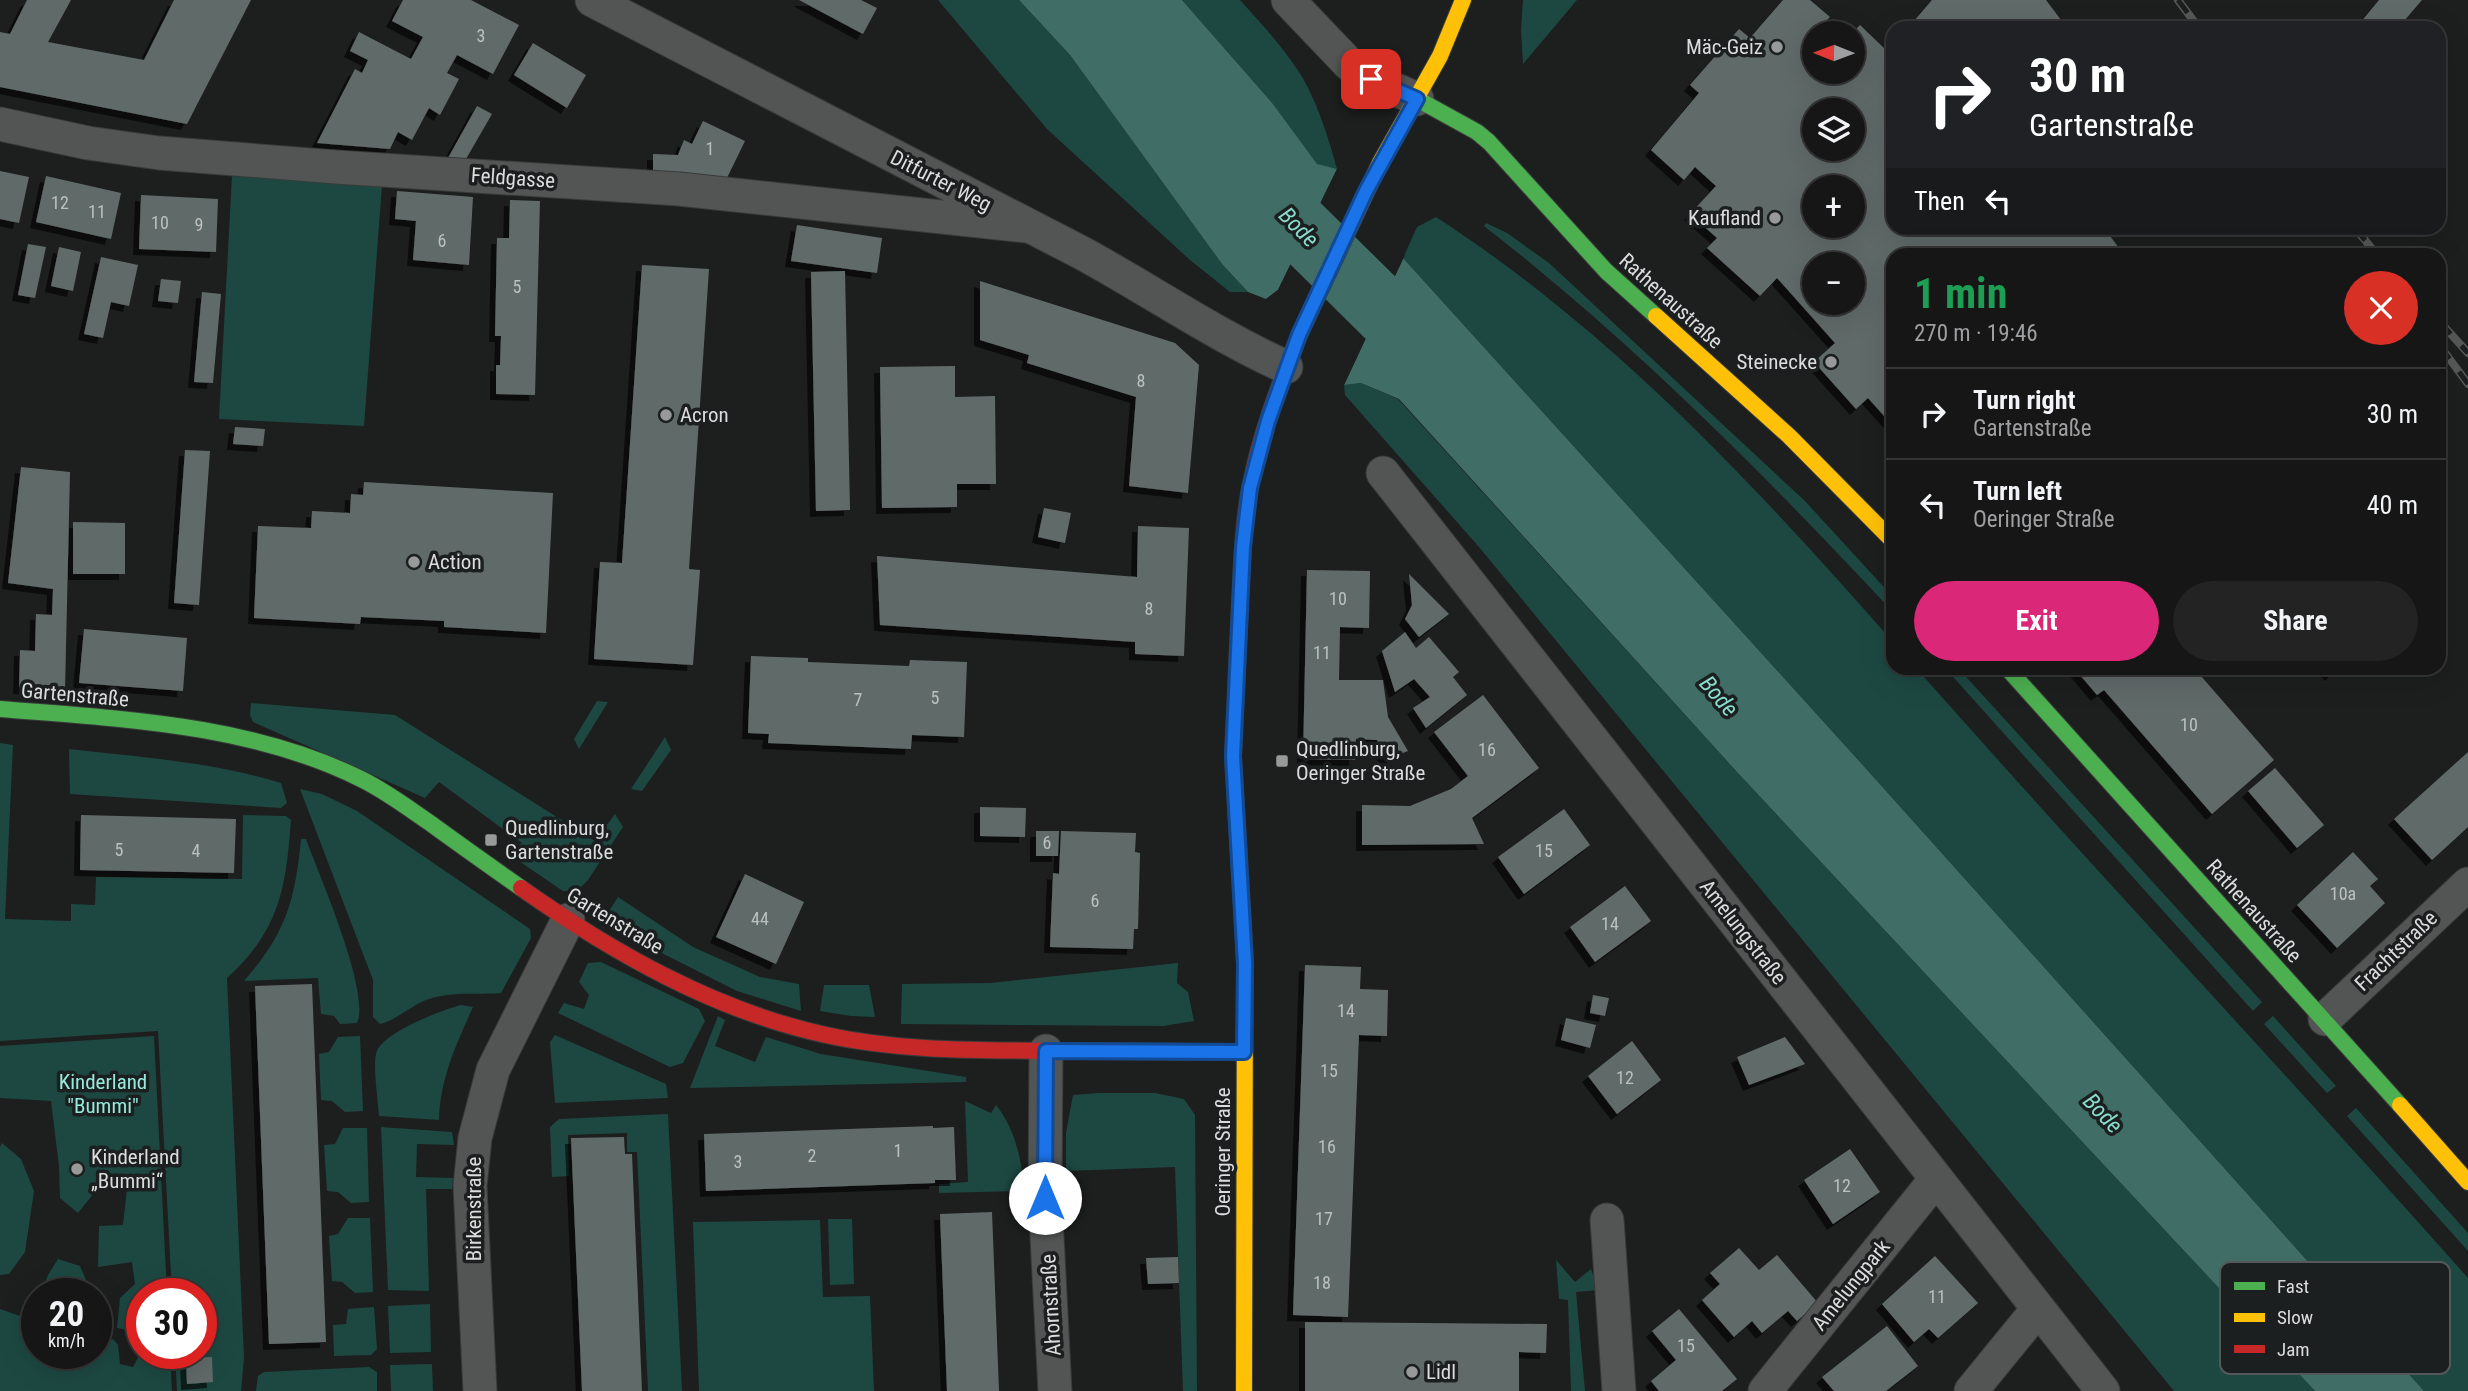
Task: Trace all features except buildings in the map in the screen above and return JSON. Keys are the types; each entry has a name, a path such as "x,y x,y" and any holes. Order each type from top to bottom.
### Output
{"main road":[{"name":"Oeringer Straße","path":"1244,1391 1245,964 1233,756 1246,516 1255,467 1286,367 1299,335 1366,191 1440,56 1463,0"},
{"name":"Rathenaustraße","path":"1417,99 1471,128 1489,142 1606,271 1789,436 1886,534"},
{"name":"Rathenaustraße","path":"2013,675 2325,1019 2468,1182"},
{"name":"Gartenstraße","path":"0,709 214,731 310,758 350,773 387,793 568,920 690,988 778,1022 814,1032 928,1048 1244,1052"}],"street":[{"name":"Ditfurter Weg","path":"592,0 1139,284 1251,351 1286,367"},
{"path":"1287,0 1349,64 1367,77 1417,99"},
{"name":"Feldgasse","path":"0,124 88,143 159,153 678,189 1027,226"},
{"name":"Amelungstraße","path":"1383,473 2103,1391"},
{"name":"Frachtstraße","path":"2325,1019 2468,884"},
{"name":"Birkenstraße","path":"480,1391 470,1186 475,1138 493,1070 568,920"},
{"name":"Ahornstraße","path":"1046,1051 1045,1198 1055,1391"},
{"name":"Amelungpark","path":"1765,1391 1936,1179"},
{"path":"1607,1220 1619,1391"},
{"path":"1971,1391 2038,1309"}],"green space":[{"path":"938,0 1019,0 1070,55 1222,264 1248,292 1230,292 1190,260 1047,129"},
{"path":"1182,0 1240,0 1278,44 1305,82 1321,119 1337,169 1317,165 1273,104"},
{"path":"1523,0 1577,0 1523,64 1521,30"},
{"path":"232,176 382,185 364,426 219,419"},
{"path":"1436,217 1501,262 1563,310 1679,414 1788,526 1886,634 1886,675 1922,675 2331,1125 2468,1278 2468,1391 2424,1391 2409,1374 2450,1374 2450,1262 2308,1262 1403,258 1417,227"},
{"path":"1486,223 1507,233 1549,263 1805,501 1886,589 1886,605 1696,411 1593,316 1484,226"},
{"path":"1361,383 1398,399 1737,772 2220,1289 2220,1374 2299,1374 2315,1391 2174,1391 1479,547 1345,395 1344,385"},
{"path":"1951,675 1964,675 2262,1002 2253,1011"},
{"path":"597,701 608,702 579,749 574,739"},
{"path":"251,703 395,715 595,841 615,814 623,827 588,880 577,891 563,891 507,853 522,843 439,782 425,798 253,722 250,715"},
{"path":"665,737 671,750 642,791 631,789"},
{"path":"0,743 13,745 5,919 71,921 71,904 95,905 96,877 242,879 243,815 286,816 291,820 283,887 277,906 259,942 227,978 244,1358 241,1391 177,1391 176,1369 217,1369 217,1278 171,1278 158,1031 0,1041"},
{"path":"69,749 176,761 255,776 281,783 287,803 281,808 70,794"},
{"path":"300,789 322,794 357,811 530,929 531,938 501,993 438,997 423,1001 392,1020 380,1024 373,1017 373,980"},
{"path":"301,839 306,839 342,933 357,986 357,1023 340,1024 334,1016 321,1014 318,978 244,981 270,947 286,915 295,881"},
{"path":"618,897 693,947 760,977 799,984 801,1011 737,991 620,932 611,924 609,911"},
{"path":"601,962 699,1009 705,1021 683,1063 670,1067 558,1013 564,1003 584,1009 589,995 579,982 588,963"},
{"path":"1178,963 1177,983 1188,992 1194,1021 1163,1026 901,1024 902,984 990,983"},
{"path":"824,985 869,985 875,1017 820,1011"},
{"path":"461,1005 473,1007 446,1076 439,1120 379,1116 375,1067 380,1046 388,1038 413,1024"},
{"path":"718,1016 725,1020 715,1046 755,1062 766,1037 821,1054 966,1077 966,1082 690,1088"},
{"path":"2273,1016 2336,1086 2327,1093 2264,1024"},
{"path":"555,1035 666,1084 668,1098 555,1103 550,1042"},
{"name":"Kinderland \"Bummi\"","path":"154,1036 166,1278 134,1278 132,1262 98,1267 99,1226 123,1225 128,1180 116,1173 98,1188 78,1213 60,1198 51,1101 0,1098 0,1046"},
{"path":"360,1036 363,1111 345,1112 332,1101 321,1100 319,1054 329,1052 338,1037"},
{"path":"1155,1093 1184,1099 1195,1115 1197,1391 1183,1391 1175,1167 1066,1171 1066,1133 1073,1095"},
{"path":"965,1101 991,1113 996,1105 1003,1114 1019,1154 1024,1187 1020,1191 939,1193 939,1184 968,1182"},
{"path":"2356,1108 2468,1233 2468,1251 2347,1116"},
{"path":"668,1114 682,1391 648,1391 637,1152 627,1152 627,1133 568,1135 569,1176 552,1177 550,1127 559,1119"},
{"path":"381,1127 452,1132 454,1145 417,1144 416,1177 453,1178 452,1189 426,1189 429,1291 388,1290"},
{"path":"343,1128 367,1128 369,1202 351,1203 338,1192 327,1191 324,1145 335,1144"},
{"name":"Kinderland \"Bummi\"","path":"2,1143 21,1159 34,1191 25,1252 9,1274 0,1275 0,1147"},
{"path":"348,1218 370,1218 373,1292 355,1293 342,1282 332,1281 329,1236 338,1234"},
{"path":"828,1219 852,1219 854,1284 830,1285"},
{"path":"820,1220 823,1297 870,1296 874,1391 699,1391 693,1222"},
{"path":"58,1259 80,1266 85,1278 47,1278"},
{"path":"1556,1260 1575,1282 1591,1269 1599,1290 1576,1292 1585,1391 1571,1391 1568,1300 1559,1299"},
{"name":"Kinderland \"Bummi\"","path":"126,1292 126,1330 117,1328 120,1298"},
{"path":"430,1304 431,1352 390,1353 388,1306"},
{"path":"374,1307 377,1349 371,1355 334,1356 333,1325 346,1324 348,1309"},
{"name":"Kinderland \"Bummi\"","path":"0,1309 21,1316 21,1369 112,1369 113,1339 118,1345 120,1364 126,1365 126,1369 171,1369 172,1391 0,1391"},
{"path":"432,1364 433,1391 391,1391 390,1365"},
{"path":"369,1367 377,1372 377,1391 256,1391 258,1376 264,1372"}],"water":[{"path":"1019,0 1182,0 1273,104 1317,164 1337,169 1278,290 1266,299 1248,292 1222,264 1070,55"},
{"path":"1403,258 2308,1262 2220,1262 2220,1289 1737,772 1399,399 1361,383 1344,385"},
{"path":"2299,1374 2409,1374 2424,1391 2315,1391"}],"pier":[{"path":"1337,169 1339,172 1281,291 1268,301 1266,299 1278,290"},
{"path":"1402,254 1405,255 1344,385 1341,382"}],"waterway":[{"name":"Bode","path":"1241,170 1396,323 1438,372"}],"railway":[{"path":"2178,0 2194,21"},
{"path":"2361,235 2371,248"},
{"path":"2446,329 2468,353"},
{"path":"2446,354 2468,384"}],"traffic: fast":[{"path":"1417,99 1477,132 1489,142 1606,271 1656,316"},
{"path":"1240,601 1233,756 1242,907"},
{"path":"2013,675 2400,1105"},
{"path":"0,709 186,727 277,747 321,761 389,795 521,888"},
{"path":"1064,1051 1244,1052"}],"traffic: slow":[{"path":"1300,333 1380,163 1440,56 1463,0"},
{"path":"1656,316 1789,436 1886,534"},
{"path":"1242,907 1245,964 1244,1391"},
{"path":"2400,1105 2468,1182"}],"traffic: jam":[{"path":"1240,601 1243,544 1254,468 1271,409 1300,333"},
{"path":"521,888 591,935 666,976 744,1011 785,1024 826,1035 885,1045 1064,1051"}],"place":[{"name":"Mäc-Geiz","path":"1777,47"},
{"name":"Kaufland","path":"1775,218"},
{"name":"Steinecke","path":"1831,362"},
{"name":"Acron","path":"666,415"},
{"name":"Action","path":"414,562"},
{"name":"Quedlinburg, Oeringer Straße","path":"1282,761"},
{"name":"Quedlinburg, Gartenstraße","path":"491,840"},
{"name":"Kinderland „Bummi“","path":"77,1169"},
{"name":"Lidl","path":"1412,1372"}],"route":[{"path":"1045,1198 1046,1051 1244,1052 1245,964 1233,756 1246,516 1260,448 1299,335 1366,191 1417,99 1371,79"}]}
